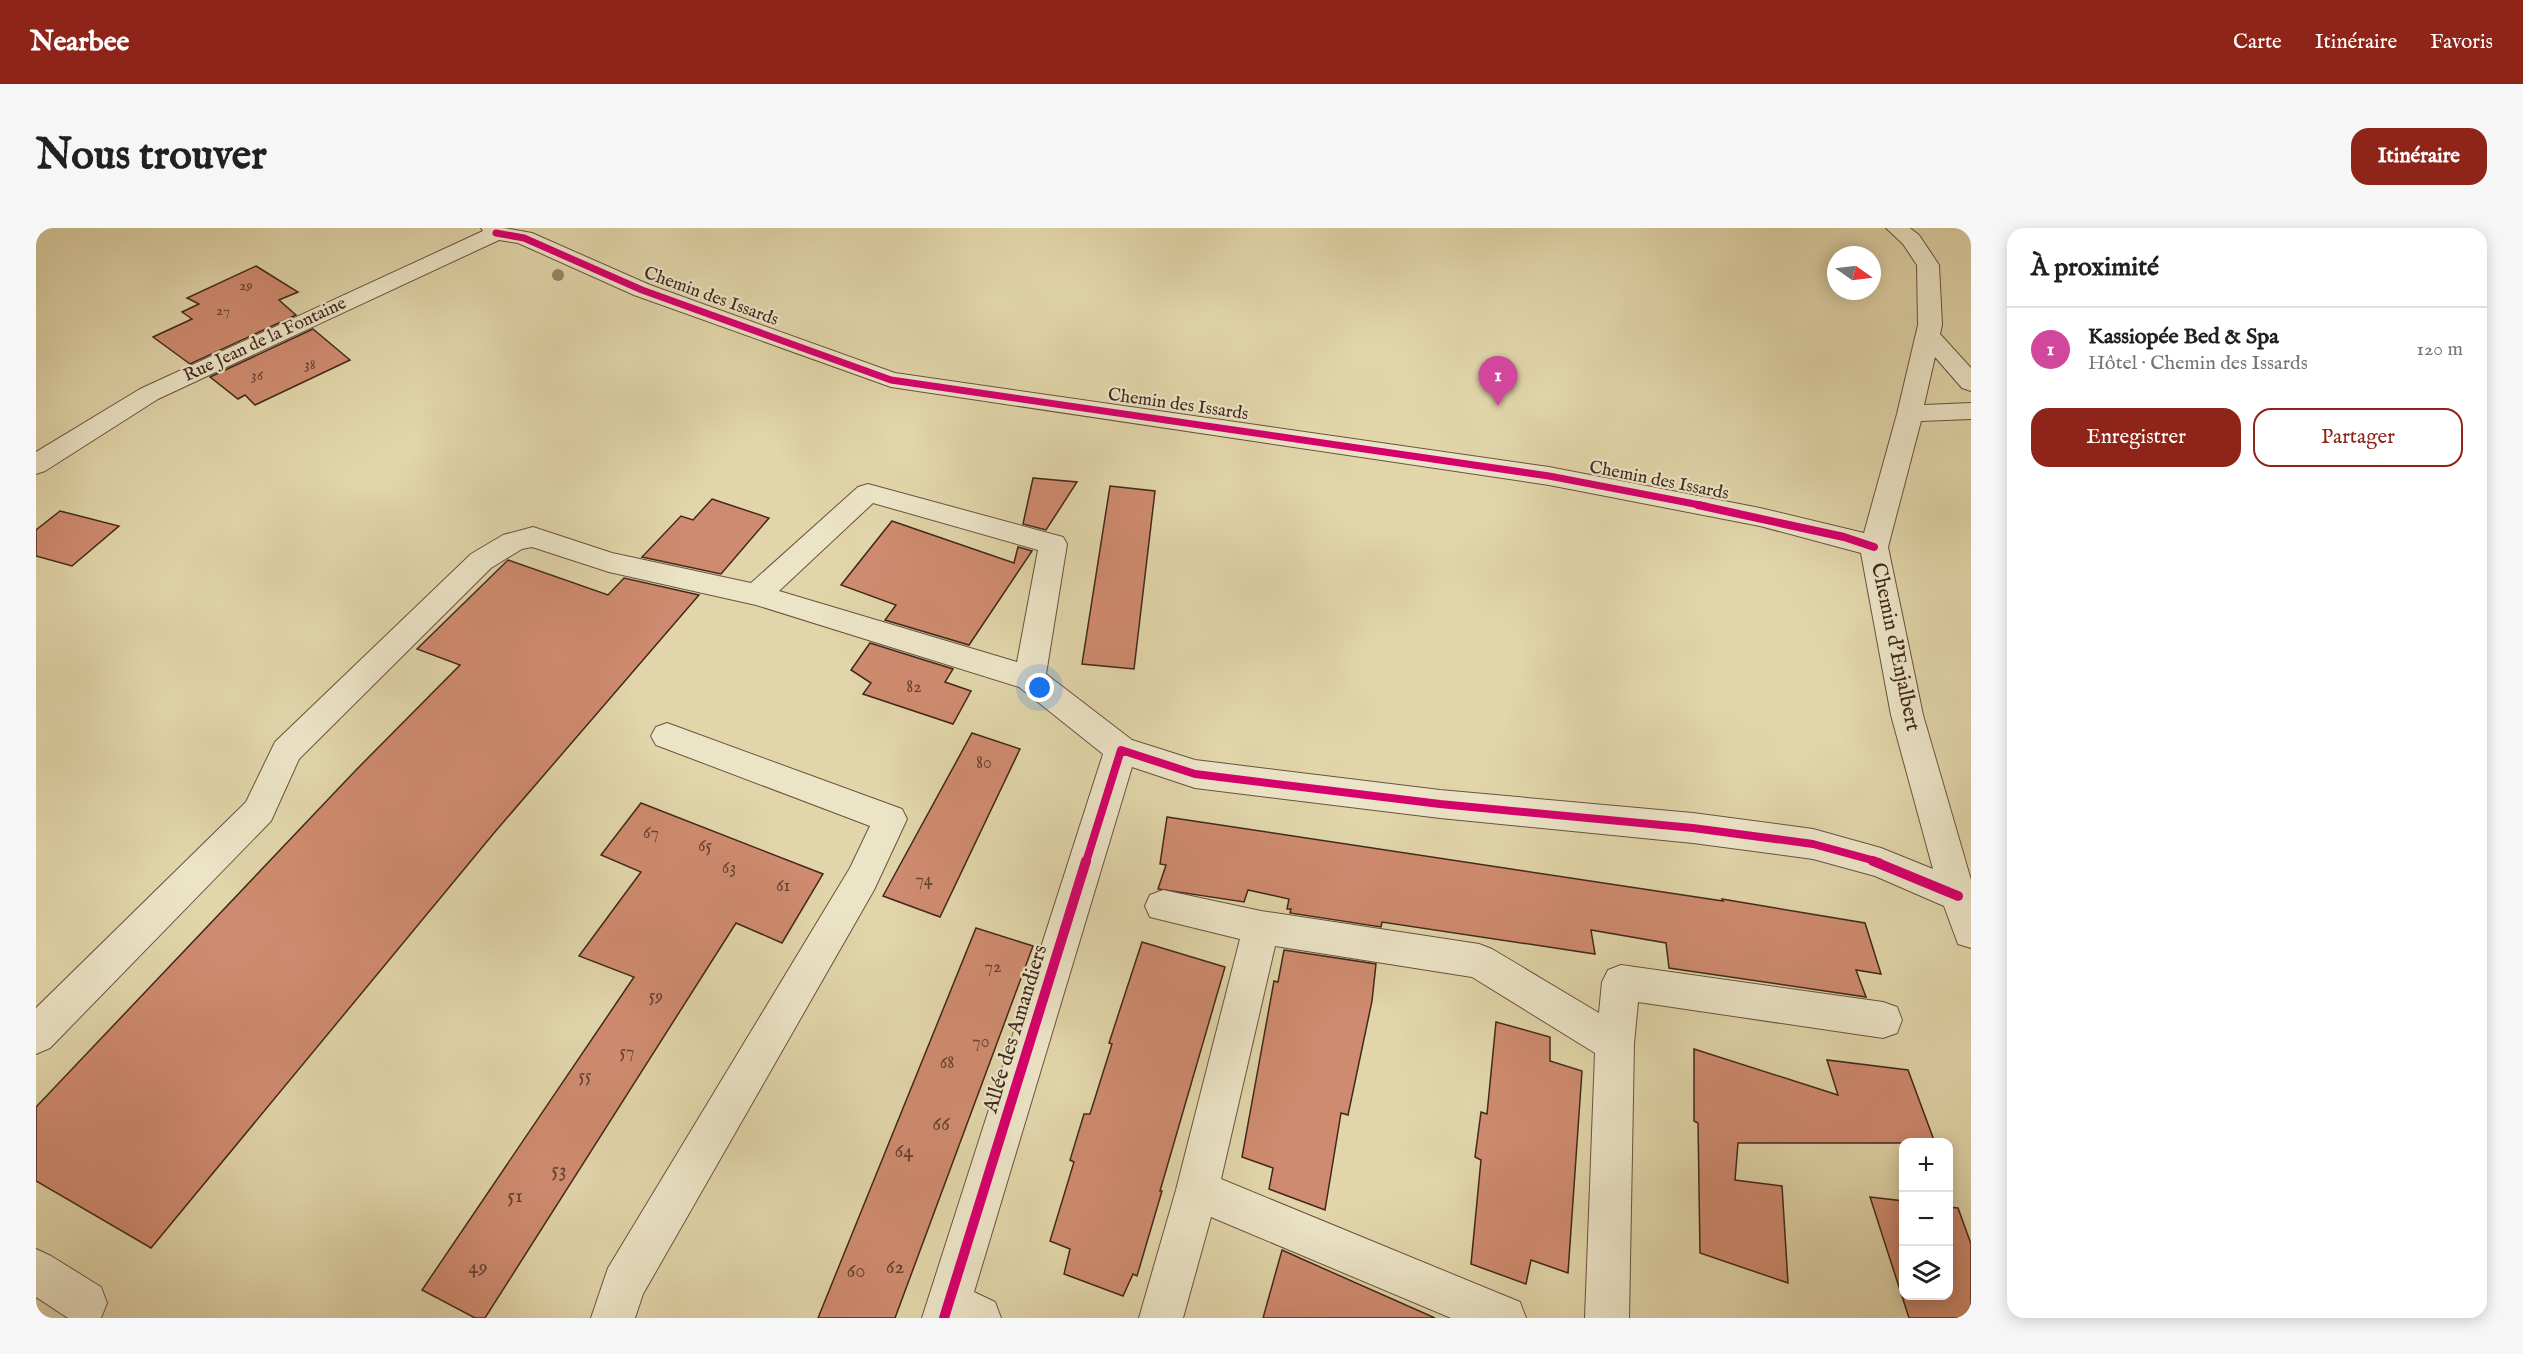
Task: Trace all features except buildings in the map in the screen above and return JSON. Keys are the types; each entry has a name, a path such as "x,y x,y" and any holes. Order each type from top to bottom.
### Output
{"street":[{"name":"Chemin d'Enjalbert","path":"1897,228 1911,240 1928,265 1928,335 1910,414 1874,547 1907,715 1958,896 1971,932"},
{"name":"Rue Jean de la Fontaine","path":"36,465 149,394 494,230"},
{"name":"Chemin des Issards","path":"494,230 524,238 642,290 891,380 1549,476 1760,518 1844,537 1874,547"},
{"path":"1928,335 1971,383"},
{"path":"1910,414 1971,411"},
{"path":"757,595 868,493 1053,544 1030,678"},
{"path":"36,1035 259,811 286,751 481,561 513,542 533,537 609,562 757,595 1030,678 1121,750 1196,774 1440,804 1693,828 1813,844 1881,863 1958,896"},
{"path":"613,1318 624,1284 862,879 890,819 667,736"},
{"name":"Allée des Amandiers","path":"958,1313 1121,750"},
{"path":"1163,906 1261,927 1479,961 1615,1044"},
{"path":"1161,1318 1197,1190 1261,927"},
{"path":"1607,1318 1615,1044 1621,982 1883,1020"},
{"path":"1197,1190 1504,1318"},
{"path":"36,1271 85,1303"}],"cycle path":[{"path":"496,233 524,238 642,290 891,380 1549,476 1760,517 1844,537 1874,547"},
{"path":"944,1318 1121,750 1195,774 1440,804 1693,828 1813,844 1881,863 1958,896"}],"place":[{"name":"Kassiopée Bed & Spa","path":"1498,406"}]}
